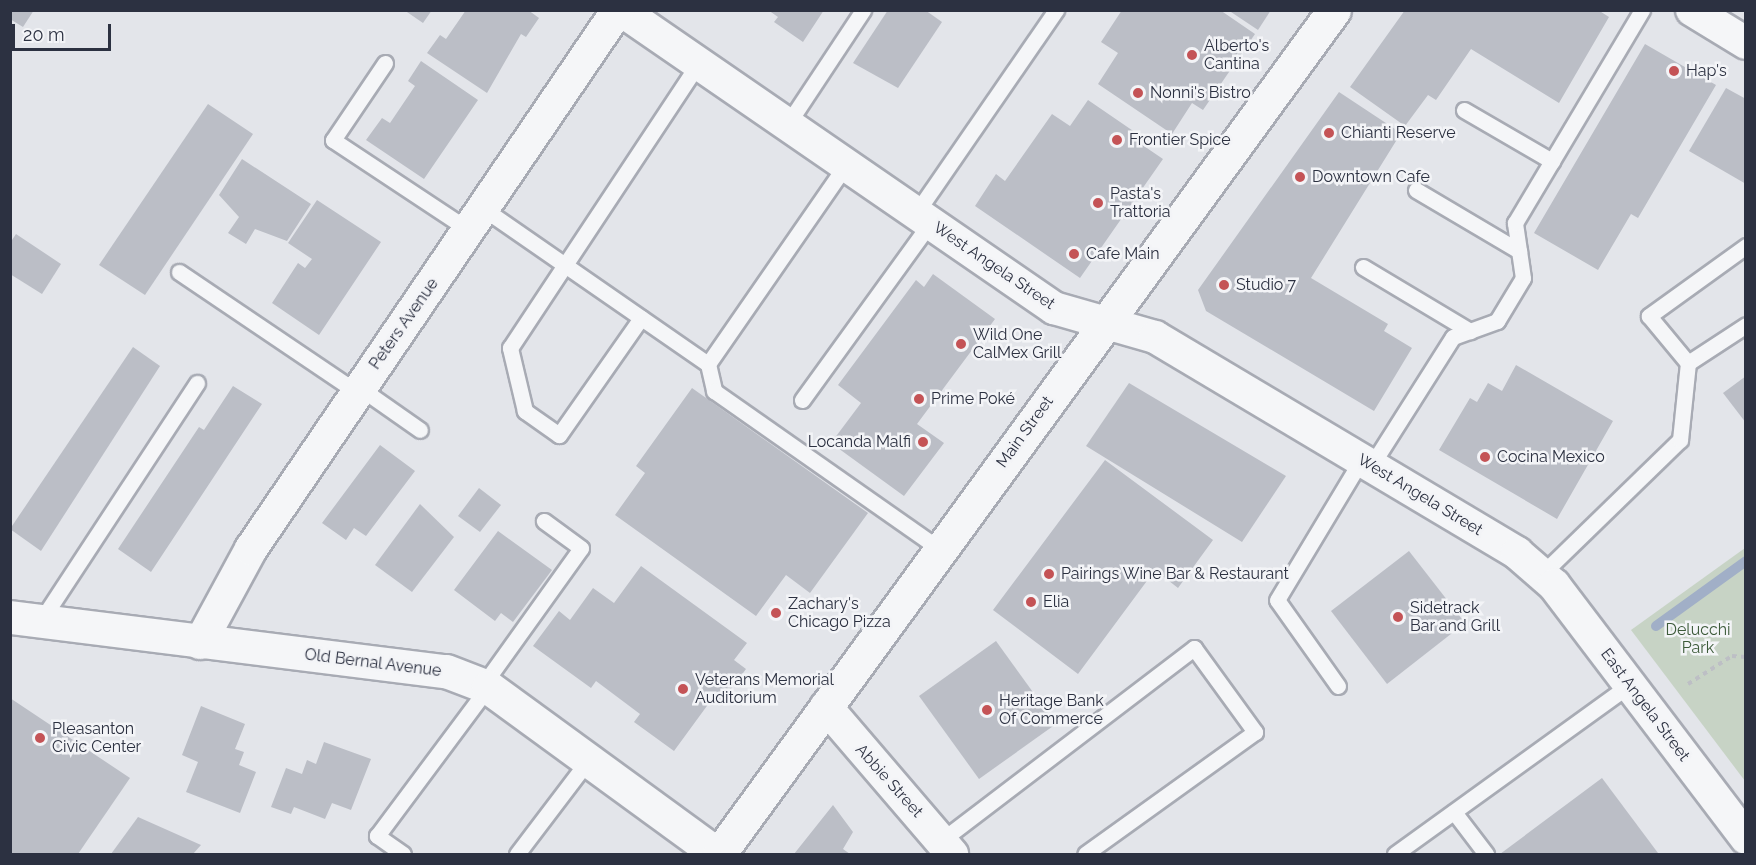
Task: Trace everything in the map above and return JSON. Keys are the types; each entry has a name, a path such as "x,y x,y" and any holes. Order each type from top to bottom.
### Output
{"street":[{"name":"West Angela Street","path":"620,10 1054,308 1155,337 1366,463 1543,573"},
{"name":"Peters Avenue","path":"200,643 251,549 620,10"},
{"name":"Main Street","path":"718,855 1334,10"},
{"path":"1710,15 1746,44"},
{"name":"East Angela Street","path":"1543,573 1746,838"},
{"name":"Old Bernal Avenue","path":"25,619 200,643 446,671 485,686 590,758 718,855"},
{"name":"Abbie Street","path":"826,707 947,848"}],"lane":[{"path":"787,125 863,10"},
{"path":"802,400 923,218 1056,10"},
{"path":"1338,686 1276,600 1366,463 1453,338 1497,321 1522,278 1515,224 1642,10"},
{"path":"385,63 333,140 564,265 708,364 714,391 940,549"},
{"path":"641,318 559,435 525,411 510,348 698,64"},
{"path":"1464,110 1552,161"},
{"path":"708,364 846,165"},
{"path":"1416,190 1519,250"},
{"path":"1543,573 1680,441 1688,363 1649,316 1746,246"},
{"path":"1363,267 1470,331"},
{"path":"179,272 420,430"},
{"path":"1688,363 1746,325"},
{"path":"25,619 197,383"},
{"path":"403,855 377,836 581,548 544,521"},
{"path":"947,848 1194,648 1255,732 1085,855"},
{"path":"1395,855 1629,685"},
{"path":"517,855 590,758"},
{"path":"1454,812 1486,855"}],"path":[{"path":"1688,684 1732,656 1746,657"}],"green space":[{"name":"Delucchi Park","path":"1745,548 1745,781 1631,630"}],"building":[{"path":"10,10 34,10 23,27 10,19"},
{"path":"404,10 432,10 423,23"},
{"path":"466,10 528,10 539,18 526,37 521,34 487,93 427,53 440,35 446,39"},
{"path":"768,10 824,10 803,42 774,22 778,17"},
{"path":"888,10 925,10 942,22 898,88 853,63"},
{"path":"1122,10 1220,10 1255,34 1203,110 1192,103 1172,134 1098,84 1118,53 1101,42"},
{"path":"1228,10 1271,10 1258,30"},
{"path":"1405,10 1598,10 1609,17 1559,103 1471,49 1436,100 1428,95 1405,126 1350,87"},
{"path":"1645,44 1716,85 1638,218 1631,214 1598,270 1534,233"},
{"path":"421,61 478,100 424,179 366,140 382,118 390,123 415,86 408,81"},
{"path":"1726,88 1746,99 1746,184 1689,151"},
{"path":"1339,92 1401,133 1311,278 1388,324 1384,331 1412,348 1374,411 1206,311 1198,290"},
{"path":"1088,100 1142,137 1138,142 1163,159 1080,278 975,206 996,174 1005,181 1052,114 1070,126"},
{"path":"208,104 253,134 145,295 99,265"},
{"path":"242,159 311,204 287,241 255,229 246,244 228,233 239,217 219,195"},
{"path":"317,200 381,242 319,335 272,303 298,263 305,268 312,259 288,243"},
{"path":"16,234 61,264 42,294 10,274 10,243"},
{"path":"933,274 995,319 917,424 944,443 904,496 831,443 861,403 838,385 916,280 924,287"},
{"path":"133,347 160,366 41,551 10,529"},
{"path":"1516,365 1613,421 1557,519 1439,450 1470,398 1477,402 1488,383 1502,391"},
{"path":"1746,376 1746,423 1723,393"},
{"path":"1129,383 1286,476 1242,542 1086,446"},
{"path":"233,386 262,404 151,572 118,549 199,427 204,430"},
{"path":"692,388 868,513 810,593 786,575 756,616 615,515 645,473 636,466"},
{"path":"380,445 415,471 366,536 354,528 346,540 322,523"},
{"path":"1105,460 1213,540 1178,588 1155,570 1078,674 993,610"},
{"path":"479,488 501,505 480,532 458,516"},
{"path":"420,504 454,537 412,592 375,565"},
{"path":"498,531 552,570 513,622 501,613 495,621 454,590"},
{"name":"Sidetrack Bar and Grill","path":"1409,551 1465,623 1387,684 1331,611"},
{"path":"641,566 747,643 734,660 746,669 720,704 712,699 674,751 634,722 640,714 596,681 591,688 533,646 559,611 570,620 593,588 614,603"},
{"name":"Heritage Bank Of Commerce","path":"996,641 1056,724 979,779 919,696"},
{"name":"Pleasanton Civic Center","path":"10,698 130,778 78,854 10,854"},
{"path":"201,706 245,724 235,749 244,752 239,765 256,772 240,813 186,792 198,762 182,755"},
{"path":"324,742 371,759 351,810 332,803 325,819 294,807 291,814 271,807 286,768 302,774 307,760 316,764"},
{"path":"1602,778 1658,853 1500,854"},
{"path":"833,805 853,832 843,849 850,854 794,854"},
{"path":"138,817 201,845 193,854 111,854"}],"waterway":[{"path":"1656,626 1746,561"}],"place":[{"name":"Alberto's Cantina","path":"1192,55"},
{"name":"Hap's","path":"1674,71"},
{"name":"Nonni's Bistro","path":"1138,93"},
{"name":"Chianti Reserve","path":"1329,133"},
{"name":"Frontier Spice","path":"1117,140"},
{"name":"Downtown Cafe","path":"1300,177"},
{"name":"Pasta's Trattoria","path":"1098,203"},
{"name":"Cafe Main","path":"1074,254"},
{"name":"Studio 7","path":"1224,285"},
{"name":"Wild One CalMex Grill","path":"961,344"},
{"name":"Prime Poké","path":"919,399"},
{"name":"Locanda Malfi","path":"923,442"},
{"name":"Cocina Mexico","path":"1485,457"},
{"name":"Pairings Wine Bar & Restaurant","path":"1049,574"},
{"name":"Elia","path":"1031,602"},
{"name":"Zachary's Chicago Pizza","path":"776,613"},
{"name":"Sidetrack Bar and Grill","path":"1398,617"},
{"name":"Veterans Memorial Auditorium","path":"683,689"},
{"name":"Heritage Bank Of Commerce","path":"987,710"},
{"name":"Pleasanton Civic Center","path":"40,738"}]}
